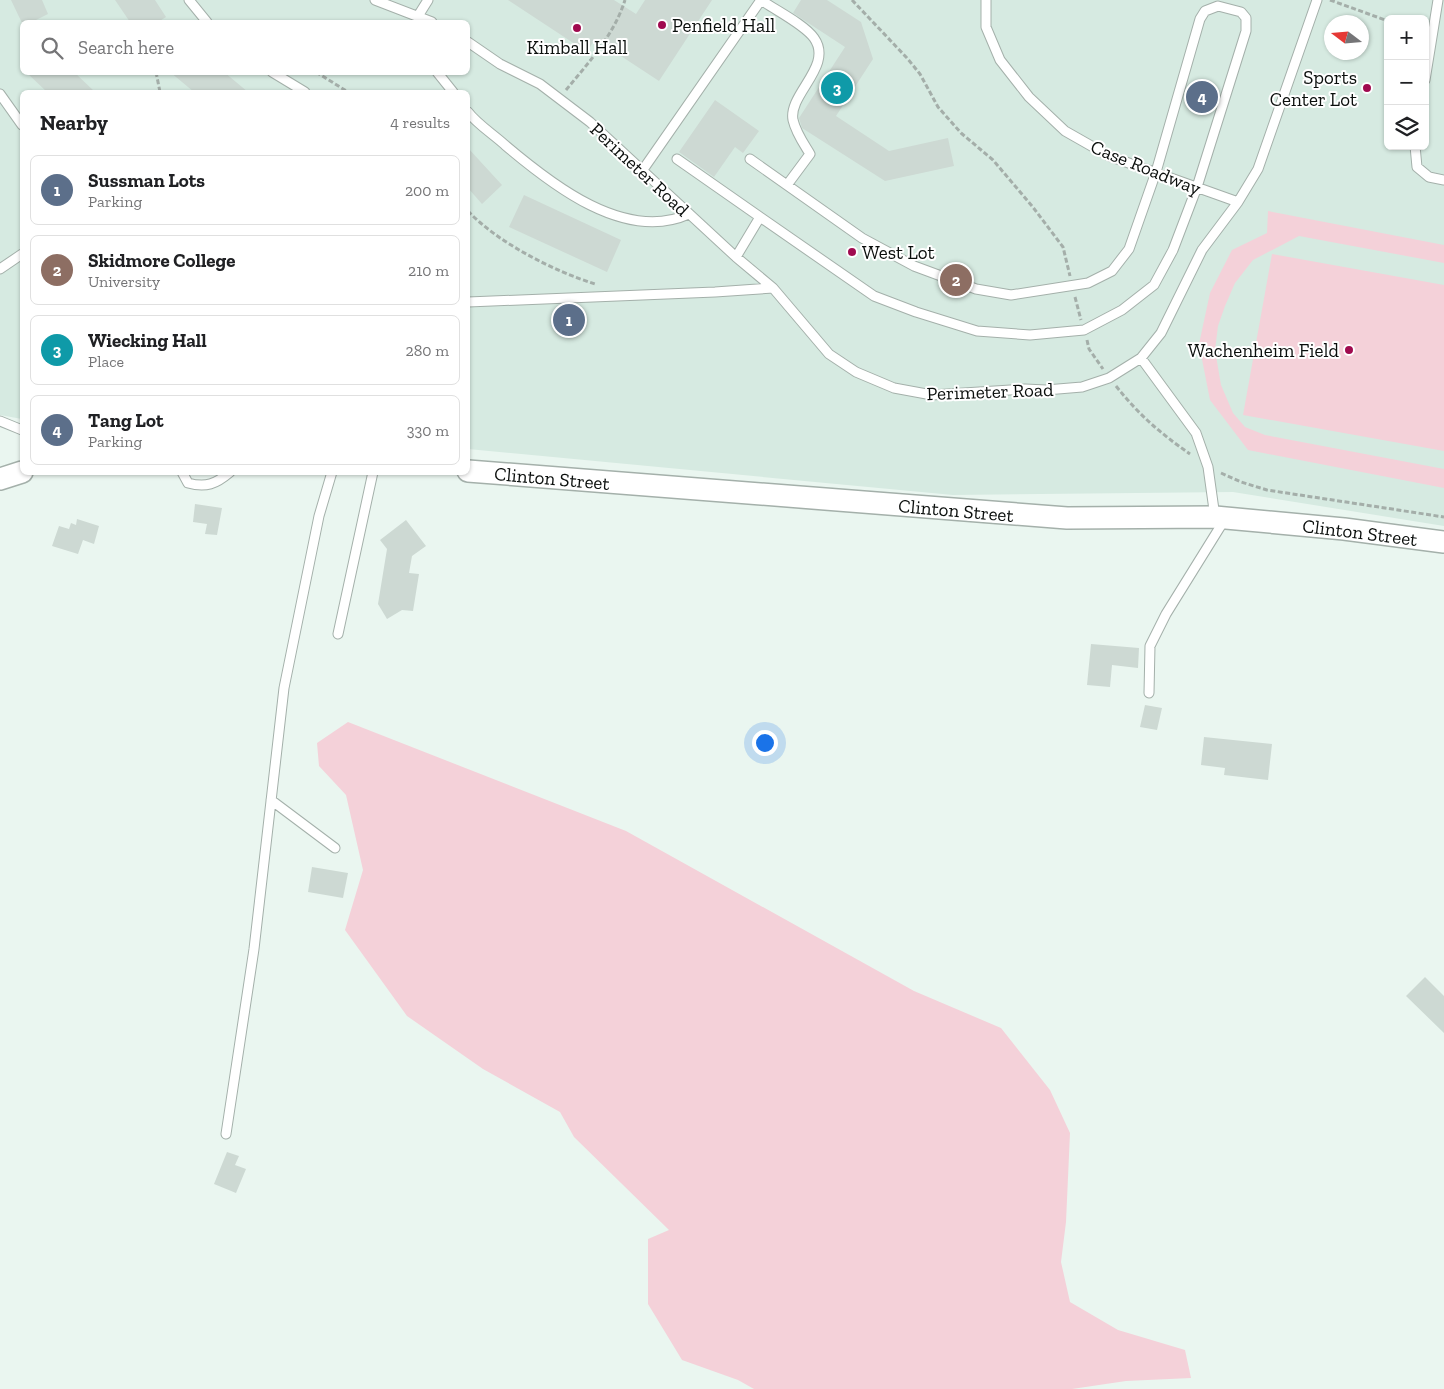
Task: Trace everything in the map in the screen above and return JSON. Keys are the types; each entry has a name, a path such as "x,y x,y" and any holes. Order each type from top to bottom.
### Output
{"street":[{"name":"Clinton Street","path":"470,471 1067,518 1220,517 1344,529 1444,542"},
{"path":"0,479 20,473"}],"lane":[{"path":"189,0 205,20"},
{"path":"375,0 422,19 428,0"},
{"path":"642,171 761,0 814,38 819,51 818,62 794,109 793,118 798,134 810,154 787,185"},
{"name":"Case Roadway","path":"986,0 986,27 1000,60 1029,97 1065,131 1109,156 1238,202"},
{"name":"Perimeter Road","path":"470,43 500,64 540,84 590,122 772,288 829,354 856,372 894,388 932,395 1025,389 1046,390 1082,387 1109,378 1141,358 1161,333 1202,250 1238,202 1258,169 1317,0"},
{"path":"1428,60 1438,0"},
{"path":"677,159 874,296 916,312 977,331 1030,335 1084,330 1122,310 1154,285 1173,250 1196,187 1246,31 1246,18 1241,12 1218,6 1205,11 1200,19 1156,172 1130,250 1112,271 1088,283 1011,295 976,289 914,266 862,238 750,159"},
{"path":"277,75 302,90"},
{"path":"440,75 452,90"},
{"path":"0,94 20,122"},
{"path":"470,114 525,162 552,183 580,201 617,215 648,223 672,222 689,214"},
{"path":"1415,150 1417,166 1429,177 1444,180"},
{"path":"736,257 760,217"},
{"path":"0,269 20,255"},
{"path":"470,302 772,288"},
{"path":"1141,358 1196,433 1208,467 1220,517 1150,646 1149,693"},
{"path":"0,421 20,429"},
{"path":"184,475 188,483 201,487 214,484 226,475"},
{"path":"226,1134 253,958 284,688 318,524 331,475"},
{"path":"338,634 371,475"},
{"path":"270,800 335,848"}],"path":[{"path":"559,98 597,52 619,19 625,0"},
{"path":"852,0 907,58 920,74 938,107 961,133 993,160 1063,247 1089,348 1109,378 1138,414 1169,440 1208,467 1241,482 1267,490 1444,516"},
{"path":"1330,0 1384,20"},
{"path":"157,75 160,90"},
{"path":"321,75 345,90"},
{"path":"470,213 477,221 520,250 579,279 596,284"}],"shaded area":[{"path":"0,0 1444,0 1444,526 1233,492 953,495 470,449 470,90 20,90 20,419 0,415"},
{"path":"1268,211 1444,245 1444,263 1299,236 1253,260 1235,283 1218,326 1215,350 1221,385 1233,413 1245,427 1265,435 1444,469 1444,488 1248,450 1210,400 1199,344 1210,293 1232,250 1267,233"},
{"name":"Wachenheim Field","path":"1272,254 1444,285 1444,451 1243,415"},
{"path":"348,722 626,831 914,991 1001,1028 1050,1090 1070,1133 1066,1222 1061,1262 1070,1302 1118,1330 1185,1350 1191,1378 1126,1381 1072,1389 754,1389 738,1380 682,1360 648,1304 648,1239 669,1230 574,1137 560,1112 483,1069 407,1016 345,930 363,870 346,795 319,766 317,743"}],"building":[{"path":"11,0 42,0 48,14 36,20 21,20"},
{"path":"115,0 155,0 166,17 161,20 129,20"},
{"path":"508,0 614,0 636,14 645,0 712,0 659,81 595,39 587,52"},
{"path":"801,0 827,0 861,22 873,59 836,116 889,151 948,138 954,166 885,181 802,128 799,118 845,47 793,13"},
{"path":"29,75 77,75 93,90 45,90"},
{"path":"174,75 228,75 246,90 192,90"},
{"path":"715,100 759,131 743,153 735,147 714,177 679,152"},
{"path":"470,150 502,185 482,204 470,190"},
{"path":"524,195 621,240 607,272 509,227"},
{"path":"195,504 222,508 217,535 205,534 207,524 193,522"},
{"path":"77,519 99,526 94,544 83,540 78,554 52,546 59,526 69,529 71,523 76,525"},
{"path":"406,520 426,546 412,556 409,573 419,574 413,611 402,610 387,619 378,604 387,549 380,540"},
{"path":"1091,644 1139,648 1138,668 1112,665 1110,687 1087,685"},
{"path":"1145,705 1162,708 1157,730 1140,727"},
{"path":"1204,737 1272,744 1268,780 1224,775 1225,768 1201,765"},
{"path":"312,867 348,873 343,898 308,892"},
{"path":"1425,977 1444,996 1444,1033 1406,996"},
{"path":"227,1152 239,1156 235,1165 246,1169 236,1193 214,1184"}],"place":[{"name":"Penfield Hall","path":"662,25"},
{"name":"Kimball Hall","path":"577,28"},
{"name":"Wiecking Hall","path":"837,88"},
{"name":"Sports Center Lot","path":"1367,88"},
{"name":"Tang Lot","path":"1202,97"},
{"name":"West Lot","path":"852,252"},
{"name":"Skidmore College","path":"956,280"},
{"name":"Sussman Lots","path":"569,320"},
{"name":"Wachenheim Field","path":"1349,350"}]}
